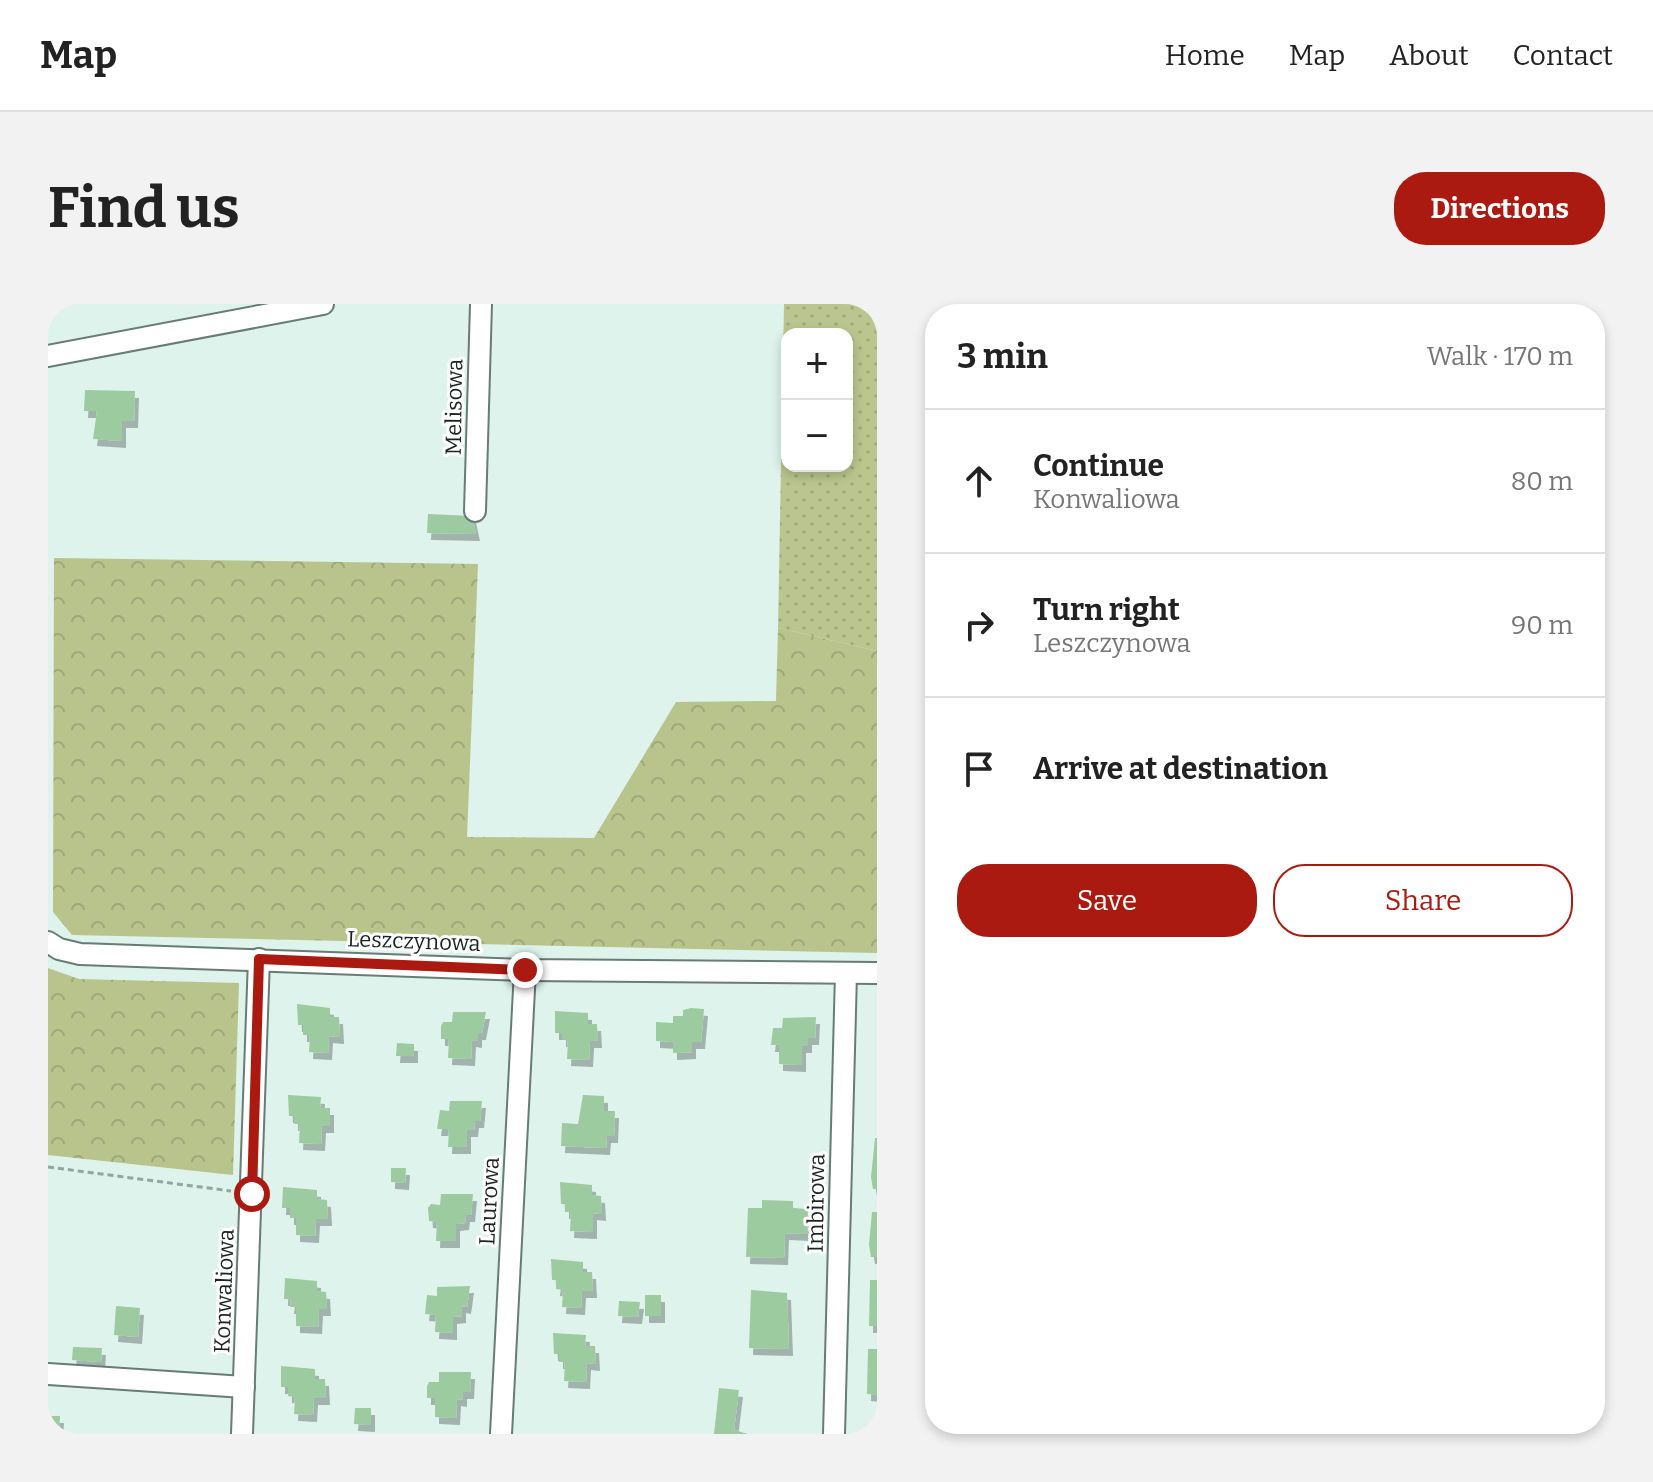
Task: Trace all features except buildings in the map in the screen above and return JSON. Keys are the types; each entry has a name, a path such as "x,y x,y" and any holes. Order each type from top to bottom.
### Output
{"street":[{"path":"48,356 323,304"},
{"name":"Melisowa","path":"475,511 481,304"},
{"name":"Leszczynowa","path":"48,942 59,949 80,954 525,970 877,973"},
{"name":"Konwaliowa","path":"242,1434 259,959"},
{"name":"Laurowa","path":"501,1434 525,970"},
{"name":"Imbirowa","path":"834,1434 846,973"},
{"path":"48,1374 244,1387"}],"path":[{"path":"48,1167 252,1194"}],"green space":[{"path":"784,304 877,304 877,651 778,628 781,466 781,472 853,472 853,328 784,328"},
{"path":"54,558 478,564 467,837 594,838 676,702 776,701 778,628 877,651 877,953 72,935 53,912"},
{"path":"48,968 79,979 239,983 233,1175 48,1155"}],"route":[{"path":"252,1194 259,959 525,970"}]}
